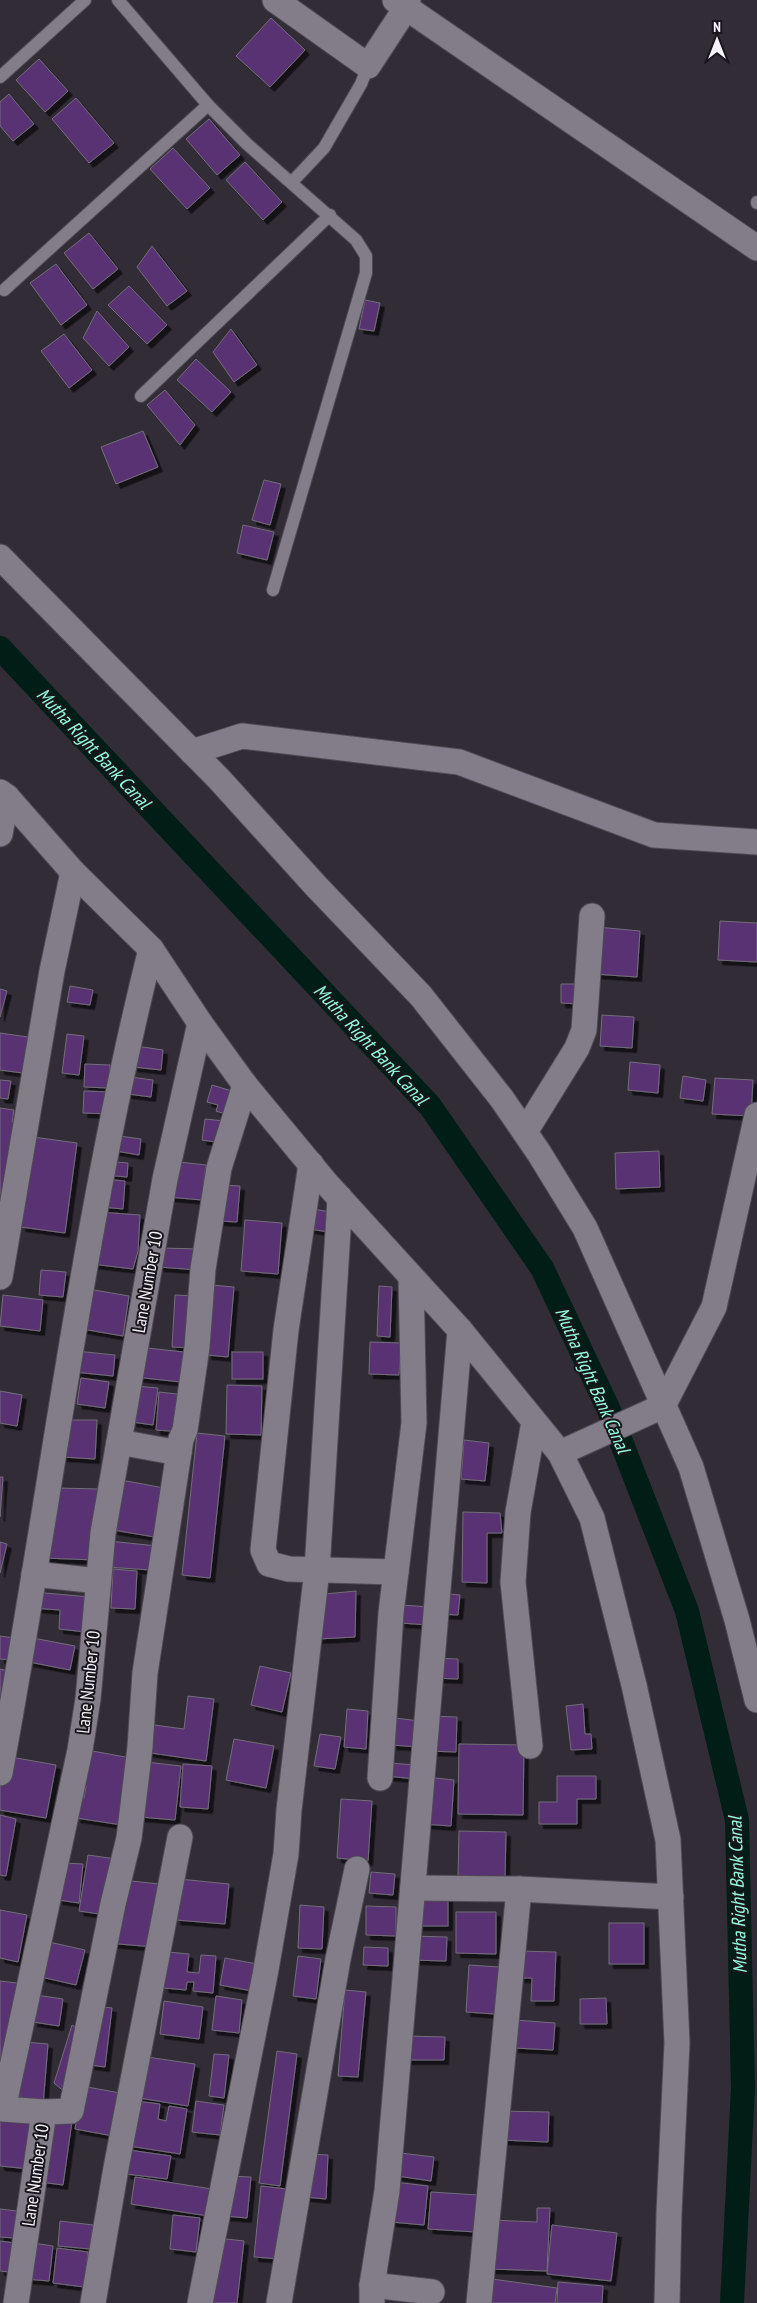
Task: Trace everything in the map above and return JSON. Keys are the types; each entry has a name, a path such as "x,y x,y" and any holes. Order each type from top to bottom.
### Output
{"street":[{"path":"275,0 368,66 403,3 757,248"},
{"path":"0,556 192,752 421,996 524,1132 585,1228 653,1411 691,1467 737,1620 757,1700"},
{"path":"192,752 242,736 459,762 654,835 757,842"},
{"path":"0,834 4,795"},
{"path":"4,795 73,872 151,949 200,1023 245,1085 340,1198 460,1330 560,1454 592,1518 632,1676 668,1840 677,2043 667,2303"},
{"path":"0,1277 52,971 73,872"},
{"path":"524,1132 578,1048 584,1030 592,916"},
{"path":"0,1773 104,1156 133,1021 151,949"},
{"name":"Lane Number 10","path":"16,2303 44,2112 3,2109 80,1750 88,1699 103,1533 165,1179 200,1023"},
{"path":"44,2112 71,2111 113,1904 129,1838 140,1747 145,1673 196,1356 203,1269 219,1168 245,1085"},
{"path":"560,1454 653,1411 714,1307 757,1116"},
{"path":"311,1164 286,1330 263,1550 269,1564 289,1569 396,1572"},
{"path":"200,2303 282,1886 317,1570 340,1198"},
{"path":"380,1778 396,1572 414,1423 411,1277"},
{"path":"432,2292 372,2294 387,2190 460,1330"},
{"path":"530,1746 513,1582 518,1512 534,1422"},
{"path":"119,1442 179,1454"},
{"path":"34,1574 98,1581"},
{"path":"93,2303 116,2168 180,1837"},
{"path":"279,2303 336,1968 357,1869"},
{"path":"413,1888 519,1889 671,1897"},
{"path":"479,2303 519,1889"}],"lane":[{"path":"0,77 85,0"},
{"path":"118,0 208,105 247,144 356,240 366,256 366,273 273,590"},
{"path":"292,182 324,148 361,84 368,66"},
{"path":"4,290 208,105"},
{"path":"141,396 330,216"}],"building":[{"path":"271,18 305,50 270,87 236,56"},
{"path":"39,59 68,91 45,112 16,80"},
{"path":"9,94 34,124 13,141 0,126 0,102"},
{"path":"76,98 114,143 89,163 52,119"},
{"path":"209,119 240,155 217,175 186,139"},
{"path":"173,148 210,188 187,209 150,169"},
{"path":"245,162 282,202 263,220 226,180"},
{"path":"89,233 118,269 93,289 64,253"},
{"path":"152,246 187,291 167,306 137,267"},
{"path":"56,264 87,305 61,325 30,283"},
{"path":"129,286 167,325 147,344 108,305"},
{"path":"365,300 380,303 374,331 359,329"},
{"path":"97,311 129,347 109,366 83,338"},
{"path":"231,329 257,365 234,382 213,352"},
{"path":"64,334 92,370 69,388 41,351"},
{"path":"196,359 231,392 212,412 177,380"},
{"path":"165,390 195,425 180,445 147,405"},
{"path":"143,431 158,467 116,484 101,447"},
{"path":"264,480 281,484 270,525 252,520"},
{"path":"243,525 274,532 267,560 237,553"},
{"path":"720,921 757,923 757,962 718,960"},
{"path":"597,927 640,931 637,977 594,974"},
{"path":"561,984 579,984 579,1004 561,1003"},
{"path":"70,986 93,990 90,1005 67,1002"},
{"path":"0,989 7,991 0,1017"},
{"path":"602,1015 634,1017 632,1048 600,1046"},
{"path":"0,1033 35,1038 30,1074 0,1070"},
{"path":"67,1034 84,1036 79,1075 62,1073"},
{"path":"136,1046 163,1050 161,1070 133,1067"},
{"path":"630,1062 660,1065 658,1093 628,1090"},
{"path":"85,1064 110,1065 109,1088 84,1087"},
{"path":"123,1076 153,1080 151,1097 120,1093"},
{"path":"683,1076 706,1080 703,1101 680,1098"},
{"path":"715,1078 753,1080 751,1116 712,1114"},
{"path":"0,1080 11,1081 8,1099 0,1098"},
{"path":"212,1085 232,1091 225,1114 216,1111 218,1105 207,1102"},
{"path":"84,1091 112,1092 111,1114 83,1113"},
{"path":"0,1108 14,1110 12,1122 21,1124 0,1238"},
{"path":"205,1119 225,1121 222,1143 202,1140"},
{"path":"112,1135 141,1139 139,1155 110,1150"},
{"path":"33,1137 77,1143 65,1233 21,1227"},
{"path":"659,1151 660,1187 616,1189 615,1153"},
{"path":"105,1161 128,1163 127,1177 104,1175"},
{"path":"171,1161 206,1165 202,1200 168,1197"},
{"path":"104,1179 125,1181 123,1209 102,1207"},
{"path":"221,1185 240,1186 237,1222 218,1221"},
{"path":"307,1208 331,1212 328,1232 304,1228"},
{"path":"98,1212 140,1215 138,1251 133,1269 92,1264"},
{"path":"245,1220 282,1223 278,1274 241,1271"},
{"path":"160,1248 201,1249 198,1270 159,1267"},
{"path":"41,1270 66,1272 63,1297 39,1295"},
{"path":"212,1285 234,1287 228,1357 207,1355"},
{"path":"379,1286 392,1287 390,1337 377,1336"},
{"path":"88,1289 129,1296 123,1336 82,1329"},
{"path":"3,1295 43,1300 40,1331 0,1326"},
{"path":"175,1295 196,1296 193,1348 172,1347"},
{"path":"370,1342 401,1343 399,1375 369,1374"},
{"path":"138,1347 193,1353 190,1383 135,1377"},
{"path":"76,1351 115,1355 113,1376 74,1372"},
{"path":"232,1352 263,1352 263,1379 232,1379"},
{"path":"81,1378 109,1382 105,1408 77,1404"},
{"path":"227,1385 262,1386 261,1435 226,1434"},
{"path":"136,1386 158,1388 153,1425 132,1422"},
{"path":"0,1391 22,1395 17,1426 0,1423"},
{"path":"159,1392 186,1395 183,1432 156,1430"},
{"path":"71,1420 97,1420 95,1459 62,1457"},
{"path":"197,1433 225,1436 210,1578 182,1575"},
{"path":"464,1440 489,1443 485,1481 461,1479"},
{"path":"0,1477 3,1477 0,1517"},
{"path":"121,1480 164,1488 155,1537 113,1530"},
{"path":"56,1488 99,1489 95,1560 44,1558"},
{"path":"463,1512 500,1513 502,1533 487,1533 487,1583 462,1582"},
{"path":"109,1541 157,1546 151,1570 106,1567"},
{"path":"0,1542 7,1544 0,1573"},
{"path":"113,1569 137,1571 135,1609 111,1608"},
{"path":"356,1591 355,1637 318,1639 325,1594"},
{"path":"34,1592 90,1597 86,1632 59,1629 60,1610 32,1608"},
{"path":"439,1593 460,1595 458,1615 438,1614"},
{"path":"402,1605 430,1607 428,1625 401,1623"},
{"path":"0,1636 14,1638 12,1660 0,1659"},
{"path":"33,1638 75,1646 70,1670 29,1662"},
{"path":"433,1658 458,1659 458,1679 433,1678"},
{"path":"260,1666 291,1673 282,1712 251,1705"},
{"path":"0,1669 13,1672 8,1702 0,1701"},
{"path":"188,1696 214,1699 206,1761 144,1752 147,1724 184,1729"},
{"path":"583,1704 585,1734 591,1734 592,1749 571,1750 566,1706"},
{"path":"347,1709 368,1711 366,1749 344,1747"},
{"path":"428,1716 457,1717 456,1752 427,1751"},
{"path":"395,1718 420,1721 418,1747 392,1745"},
{"path":"320,1734 341,1737 335,1769 314,1766"},
{"path":"234,1739 274,1746 266,1788 226,1780"},
{"path":"459,1744 524,1745 523,1815 458,1814"},
{"path":"87,1750 136,1759 122,1825 76,1818 79,1797 84,1798 86,1786 81,1785"},
{"path":"5,1756 56,1765 46,1818 0,1810 0,1787"},
{"path":"146,1762 181,1766 175,1820 140,1817"},
{"path":"388,1763 417,1765 415,1779 387,1776"},
{"path":"183,1764 212,1766 208,1809 180,1807"},
{"path":"557,1776 596,1776 596,1799 577,1799 577,1824 539,1824 539,1802 557,1802"},
{"path":"426,1777 454,1780 451,1826 422,1824"},
{"path":"341,1799 372,1801 368,1861 337,1858"},
{"path":"0,1815 16,1819 6,1876 0,1875"},
{"path":"459,1831 506,1832 505,1878 458,1876"},
{"path":"88,1855 116,1859 106,1915 79,1911"},
{"path":"64,1863 83,1864 79,1903 58,1900"},
{"path":"371,1872 395,1874 393,1895 369,1893"},
{"path":"179,1879 229,1884 225,1924 176,1920"},
{"path":"122,1880 159,1884 154,1947 107,1943"},
{"path":"419,1894 448,1894 448,1926 419,1926"},
{"path":"300,1905 324,1907 322,1949 298,1948"},
{"path":"366,1906 396,1907 396,1936 366,1935"},
{"path":"0,1910 27,1915 18,1962 0,1958"},
{"path":"456,1912 496,1912 496,1954 456,1953"},
{"path":"609,1923 644,1923 644,1964 609,1964"},
{"path":"411,1936 447,1937 446,1961 410,1960"},
{"path":"49,1942 85,1950 76,1985 41,1977"},
{"path":"364,1947 388,1948 388,1966 363,1965"},
{"path":"521,1951 556,1952 554,2001 531,2001 532,1978 520,1978"},
{"path":"168,1952 189,1954 187,1972 199,1973 201,1955 216,1956 213,1993 193,1991 194,1982 187,1982 186,1990 164,1988"},
{"path":"298,1956 321,1959 316,1999 293,1996"},
{"path":"225,1958 257,1964 252,1991 220,1985"},
{"path":"469,1965 499,1967 495,2014 466,2012"},
{"path":"0,1981 17,1983 0,2095"},
{"path":"345,1990 366,1992 358,2077 338,2076"},
{"path":"36,1995 63,1999 59,2026 33,2022"},
{"path":"216,1996 242,2000 239,2033 212,2030"},
{"path":"606,1998 607,2024 580,2024 580,1999"},
{"path":"164,2001 203,2007 199,2039 160,2034"},
{"path":"96,2006 112,2008 105,2067 90,2065"},
{"path":"515,2020 555,2023 553,2050 514,2048"},
{"path":"72,2025 81,2030 67,2094 54,2083"},
{"path":"407,2036 445,2037 444,2060 407,2060"},
{"path":"24,2042 48,2044 43,2106 18,2104"},
{"path":"277,2051 297,2054 280,2186 259,2183"},
{"path":"214,2054 229,2055 224,2098 209,2096"},
{"path":"140,2056 195,2064 188,2106 133,2097"},
{"path":"82,2086 120,2093 113,2136 75,2129"},
{"path":"136,2101 160,2104 158,2119 166,2121 169,2106 187,2109 180,2154 129,2146"},
{"path":"196,2101 224,2105 220,2135 192,2132"},
{"path":"501,2111 549,2112 548,2142 500,2140"},
{"path":"0,2115 35,2118 30,2169 0,2166"},
{"path":"49,2118 72,2121 63,2185 40,2182"},
{"path":"129,2150 171,2156 167,2179 126,2174"},
{"path":"400,2153 434,2157 431,2181 397,2176"},
{"path":"307,2154 328,2155 326,2199 305,2197"},
{"path":"228,2176 251,2177 247,2218 225,2216"},
{"path":"135,2177 212,2189 208,2216 131,2204"},
{"path":"394,2182 428,2186 424,2225 391,2222"},
{"path":"261,2186 287,2189 280,2259 254,2257"},
{"path":"431,2192 478,2195 476,2232 428,2229"},
{"path":"537,2208 550,2208 547,2271 490,2269 492,2220 537,2222"},
{"path":"0,2209 17,2211 14,2238 0,2237"},
{"path":"173,2215 200,2218 196,2252 170,2249"},
{"path":"60,2221 93,2225 90,2249 58,2246"},
{"path":"552,2225 617,2233 611,2281 547,2274"},
{"path":"218,2238 244,2241 237,2303 210,2303"},
{"path":"0,2241 15,2243 9,2272 0,2271"},
{"path":"33,2243 53,2246 49,2281 25,2279"},
{"path":"57,2248 88,2252 84,2287 53,2283"},
{"path":"492,2279 557,2288 555,2303 489,2303"},
{"path":"558,2282 603,2286 602,2303 557,2303"}],"waterway":[{"name":"Mutha Right Bank Canal","path":"0,648 430,1106 542,1268 608,1408 687,1611 737,1820 743,2088 732,2303"}]}
